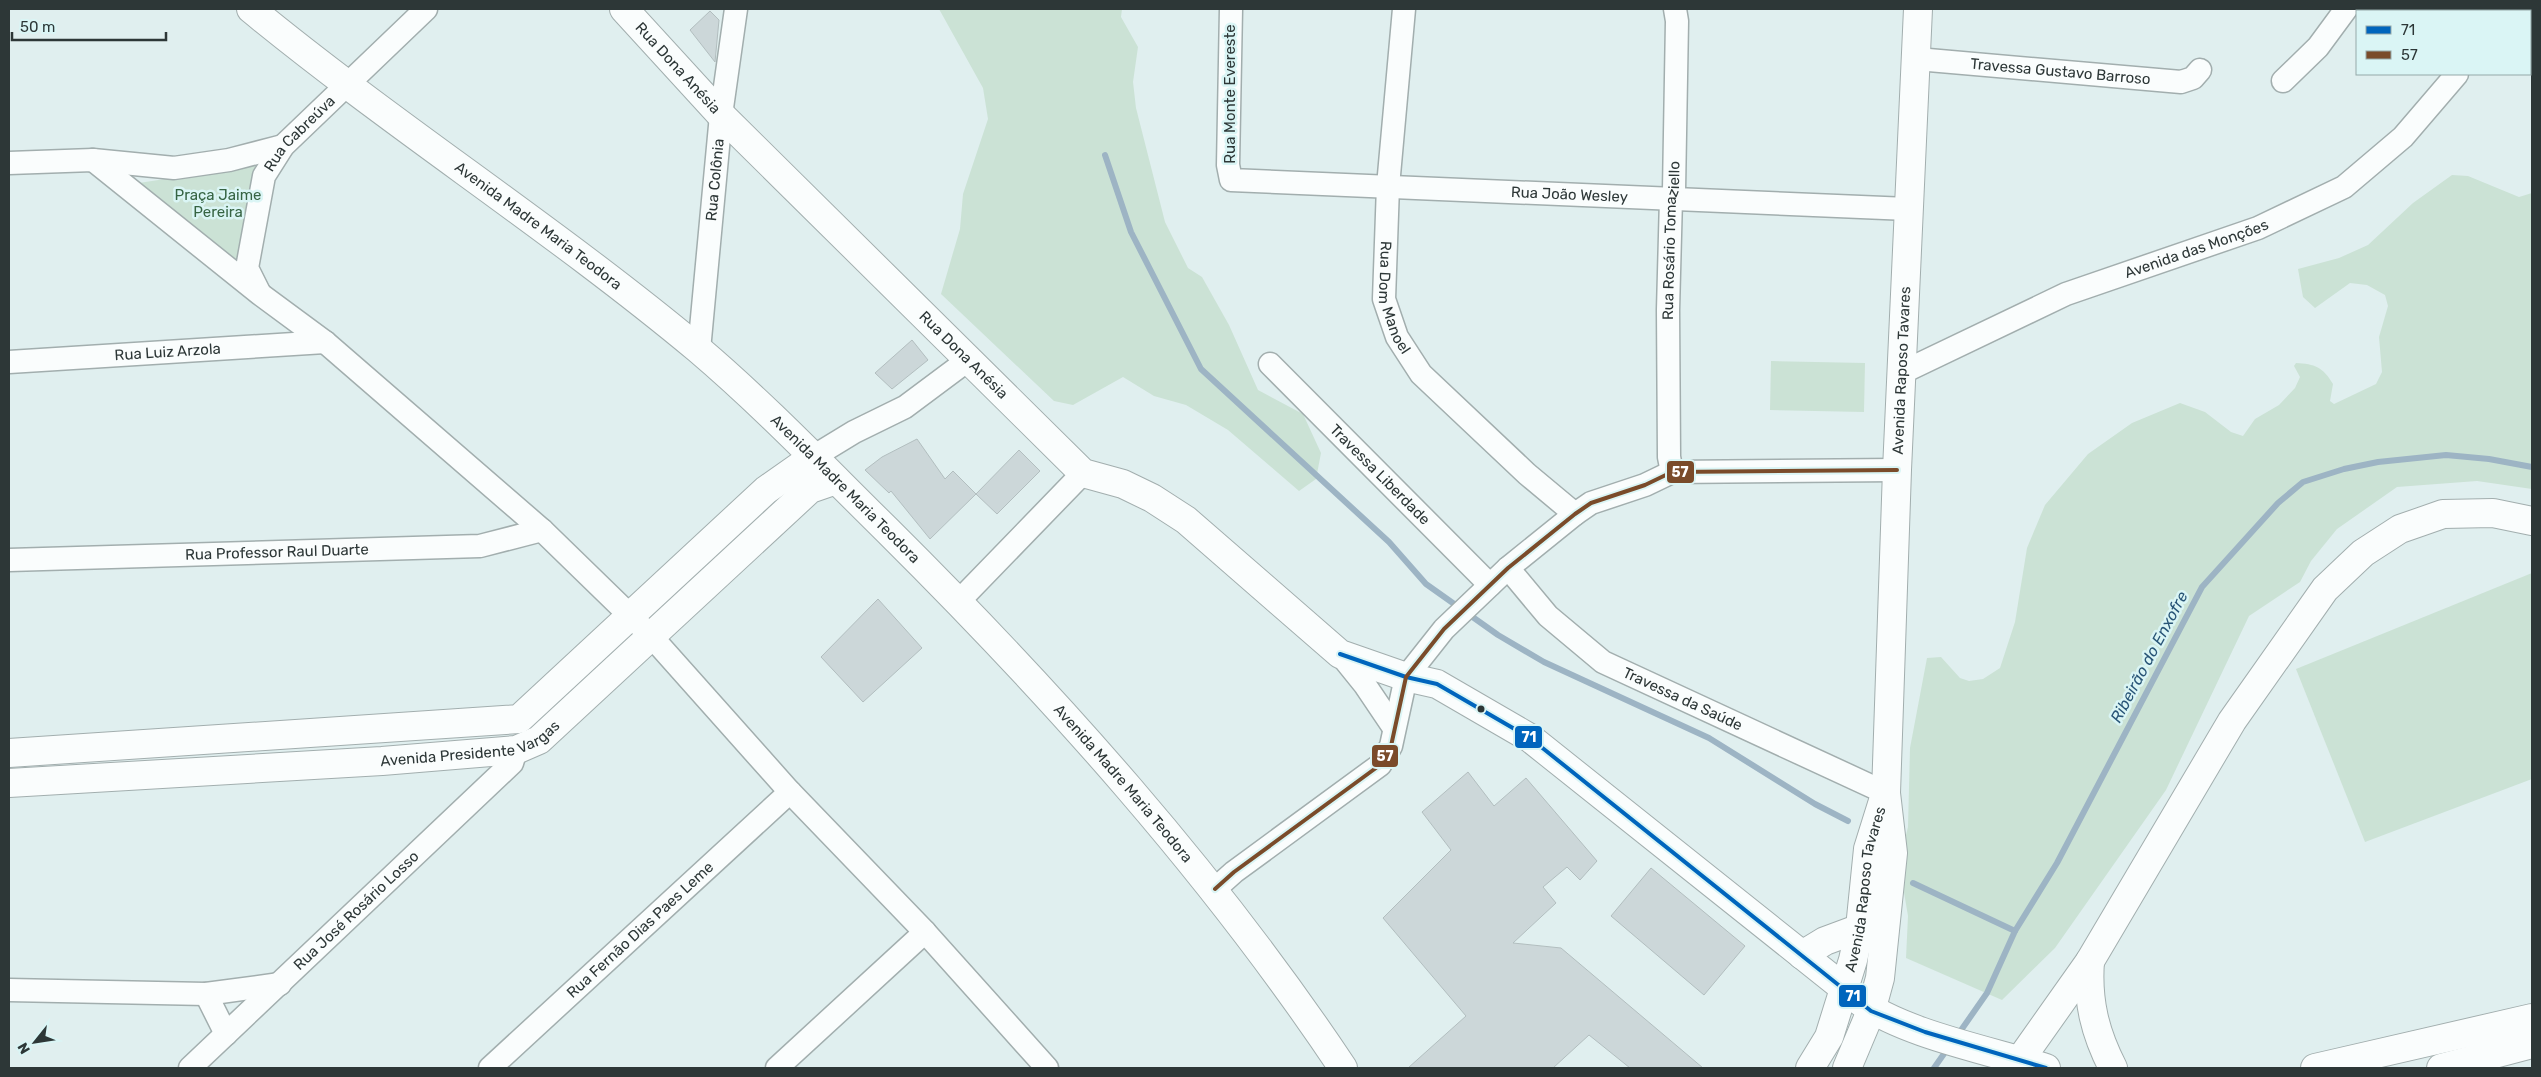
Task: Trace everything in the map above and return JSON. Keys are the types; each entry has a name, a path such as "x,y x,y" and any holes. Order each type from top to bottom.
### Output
{"street":[{"name":"Avenida Madre Maria Teodora","path":"251,9 347,84 525,214 698,350 813,457 958,601 1076,730 1215,889 1344,1068"},
{"name":"Rua Cabreúva","path":"260,294 247,268 264,176 283,146 426,9"},
{"name":"Rua Dona Anésia","path":"624,9 721,115 1083,473 1122,484 1152,498 1186,520 1340,654 1365,685 1394,728"},
{"name":"Rua Colônia","path":"698,350 721,115 736,9"},
{"name":"Rua Monte Evereste","path":"1230,9 1228,165 1231,180"},
{"name":"Rua Dom Manoel","path":"1404,9 1388,186 1384,298 1397,337 1420,374 1527,474 1575,514"},
{"name":"Rua Rosário Tomaziello","path":"1672,472 1669,457 1668,320 1671,198 1674,180 1677,30 1675,9"},
{"name":"Avenida Raposo Tavares","path":"1847,1068 1871,1011 1880,978 1893,852 1886,793 1897,470 1918,9"},
{"path":"2283,81 2318,48 2346,9"},
{"name":"Travessa Gustavo Barroso","path":"1917,59 2180,82 2193,78 2200,70"},
{"name":"Avenida das Monções","path":"1901,373 2066,294 2258,228 2344,187 2403,137 2456,75"},
{"path":"9,163 92,160 174,168 229,160 283,146"},
{"path":"92,160 260,294 325,342 542,530 651,636 790,792 925,932 1047,1068"},
{"name":"Rua João Wesley","path":"1231,180 1908,209"},
{"name":"Rua Luiz Arzola","path":"9,362 325,342"},
{"path":"813,457 854,432 905,407 968,360"},
{"name":"Travessa Liberdade","path":"1270,364 1484,591"},
{"name":"Avenida Presidente Vargas","path":"9,753 519,719 766,490 813,457"},
{"path":"1215,889 1234,872 1380,765 1391,746 1406,677 1444,629 1508,568 1591,503 1645,486 1672,472 1897,470"},
{"path":"958,601 1083,473"},
{"name":"Avenida Presidente Vargas","path":"9,783 382,761 516,750 539,740 810,490 836,480"},
{"path":"2017,1064 2090,961 2232,722 2325,589 2363,553 2400,529 2443,514 2493,513 2532,521"},
{"name":"Rua Professor Raul Duarte","path":"9,560 480,546 542,530"},
{"name":"Travessa da Saúde","path":"1508,568 1548,616 1602,662 1886,793"},
{"name":"Rua Dona Anésia","path":"1340,654 1406,677 1437,684 1530,738 1871,1011 1926,1032 1992,1052 2017,1064 2046,1068"},
{"name":"Rua José Rosário Losso","path":"190,1068 512,763 516,750"},
{"name":"Rua Fernão Dias Paes Leme","path":"490,1068 790,792"},
{"name":"Avenida Raposo Tavares","path":"1810,1068 1829,1037 1845,989 1860,928 1868,849 1886,793"},
{"path":"1802,955 1825,941 1860,928"},
{"path":"777,1068 925,932"},
{"path":"2090,961 2088,985 2092,1016 2097,1034 2113,1068"},
{"path":"9,990 206,994 280,984"},
{"path":"206,994 226,1034"},
{"path":"2315,1068 2532,1018"},
{"path":"2441,1068 2532,1044"}],"green space":[{"path":"939,9 1122,9 1121,17 1138,47 1133,82 1136,108 1165,222 1188,268 1202,277 1229,325 1258,390 1303,414 1321,453 1316,479 1299,491 1228,430 1186,405 1154,396 1123,377 1073,405 1054,401 941,294 960,229 963,194 988,119 983,88"},
{"name":"Praça Jaime Pereira","path":"260,164 237,260 139,183"},
{"path":"2452,175 2468,176 2519,197 2532,193 2532,489 2477,481 2397,487 2337,529 2311,561 2300,582 2249,616 2166,790 2055,948 2002,1000 1906,958 1908,916 1899,863 1908,827 1910,748 1927,658 1941,657 1960,678 1969,681 1983,679 2000,668 2015,622 2027,548 2045,505 2088,454 2132,423 2180,403 2205,412 2231,432 2243,436 2255,419 2279,405 2295,388 2300,377 2294,366 2296,363 2308,364 2322,370 2326,374 2333,384 2330,401 2334,404 2376,384 2382,372 2379,337 2388,306 2385,295 2367,285 2350,283 2315,308 2303,297 2298,269 2339,258 2368,245 2413,203"},
{"path":"1771,361 1865,363 1864,412 1770,410"},
{"path":"2532,573 2532,779 2365,842 2296,669"}],"building":[{"path":"710,11 719,20 715,62 690,30"},
{"path":"912,340 928,360 892,389 875,373"},
{"path":"917,439 945,479 953,471 976,494 930,539 891,491 889,493 865,470 882,457"},
{"path":"1019,450 1040,471 997,514 976,494"},
{"path":"878,599 922,648 863,702 821,657"},
{"path":"1468,772 1494,806 1526,778 1597,861 1580,880 1567,867 1543,887 1556,903 1513,943 1561,948 1703,1068 1630,1068 1589,1035 1553,1068 1408,1068 1466,1016 1383,918 1451,850 1422,812"},
{"path":"1651,868 1745,946 1704,995 1611,916"}],"waterway":[{"path":"1105,155 1131,232 1201,369 1389,542 1426,584 1498,635 1544,662 1709,738 1815,804 1848,821"},
{"name":"Ribeirão do Enxofre","path":"1957,1036 1987,993 2015,931 2057,863 2202,587 2278,503 2303,482 2344,469 2378,462 2446,455 2489,459 2532,467"},
{"path":"1913,883 2015,931"},
{"name":"Ribeirão do Enxofre","path":"1934,1068 1948,1048"}],"transit line":[{"name":"57","path":"1215,889 1234,872 1380,765 1391,746 1406,677 1444,629 1508,568 1591,503 1645,485 1672,472 1897,470"},
{"name":"71","path":"1340,654 1406,677 1437,684 1530,738 1871,1011 1925,1032 2046,1068"}]}
